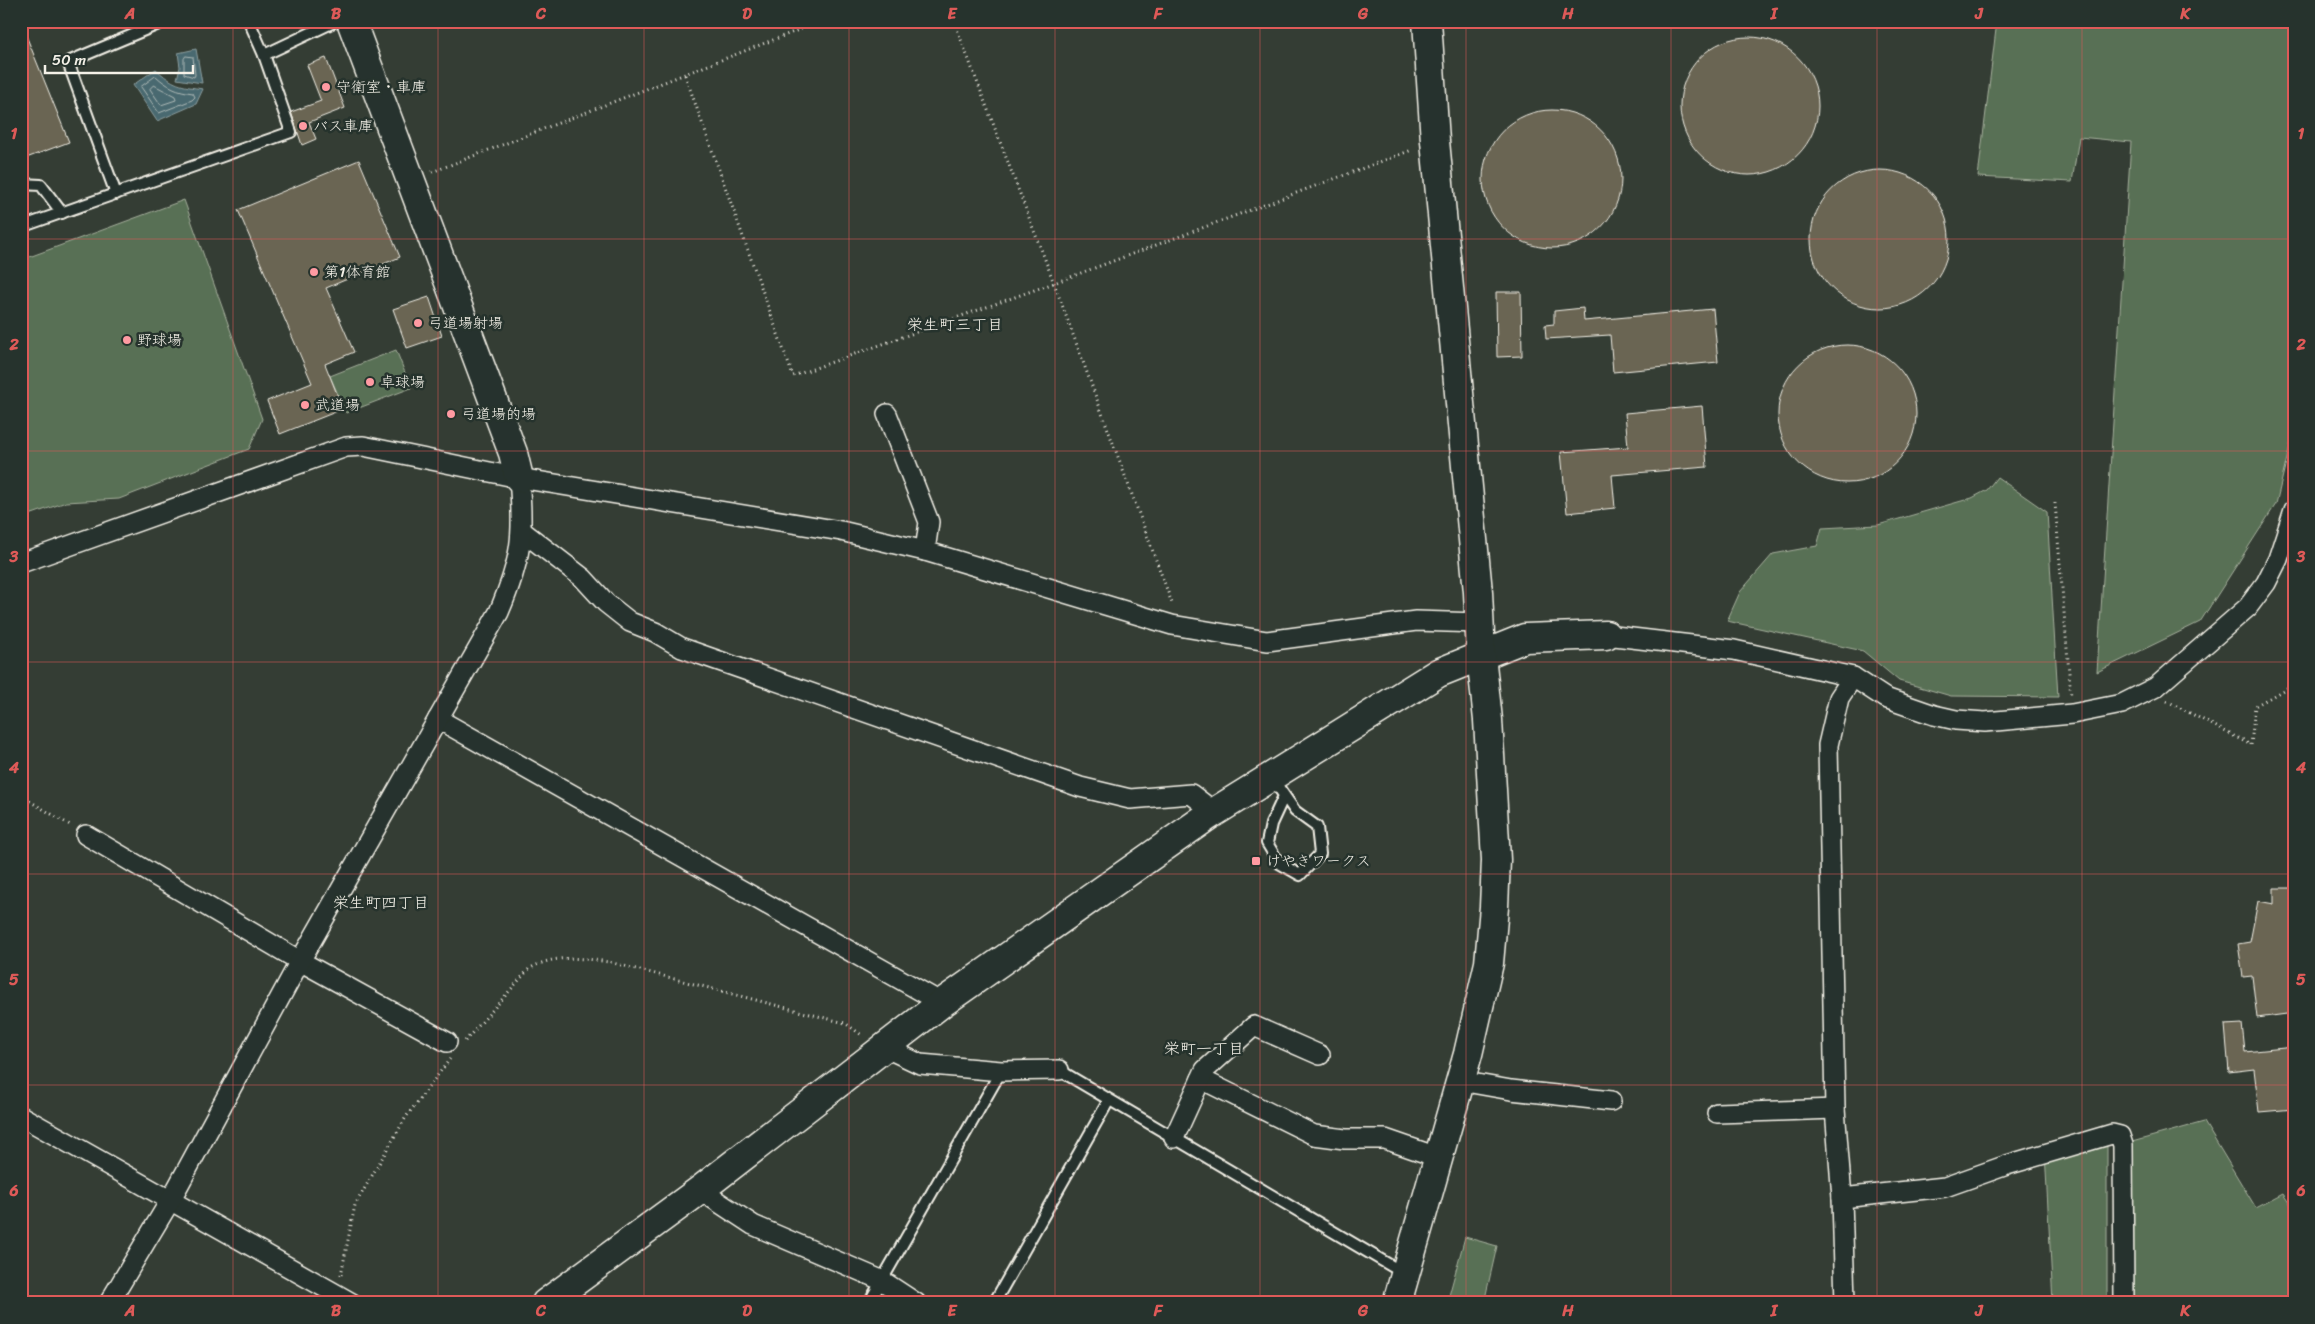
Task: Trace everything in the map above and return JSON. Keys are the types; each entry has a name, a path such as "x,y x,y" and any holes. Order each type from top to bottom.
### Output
{"street":[{"path":"109,1303 170,1201 300,961 499,612 518,562 522,531 519,478 513,453 351,21"},
{"path":"1397,1303 1460,1081 1488,963 1494,907 1496,860 1478,592 1452,302 1435,141 1427,21"},
{"path":"887,414 929,522 925,550"},
{"path":"21,563 346,447 363,446 519,478 842,531 925,550 1172,625 1267,641 1416,621 1479,623"},
{"path":"553,1301 700,1190 875,1042 942,1002 1208,816 1277,786 1438,673 1525,638 1606,634 1734,650 1853,677 1885,698 1934,715 1956,720 1985,722 2072,714 2122,704 2156,688 2248,607 2266,583 2274,567 2294,510"},
{"path":"522,531 583,578 606,604 630,622 655,632 682,648 1080,787 1130,799 1191,794 1204,804 1208,816"},
{"path":"1845,1303 1842,1198 1835,1109 1828,745 1839,698 1853,677"},
{"path":"438,719 942,1002"},
{"path":"86,834 300,961 455,1046"},
{"path":"1174,1138 1205,1070 1254,1026 1320,1054"},
{"path":"875,1042 920,1064 1001,1071 1058,1070"},
{"path":"1201,1079 1314,1135 1345,1139 1385,1138 1437,1157"},
{"path":"1460,1081 1511,1090 1611,1101"},
{"path":"1717,1113 1835,1109"},
{"path":"21,1116 345,1299"},
{"path":"1842,1198 1945,1187 2007,1165 2112,1134 2120,1136 2123,1145 2124,1303"},
{"path":"700,1190 753,1226 881,1280 916,1303"}],"lane":[{"path":"116,194 68,62 166,21"},
{"path":"21,227 291,132 264,55 249,21"},
{"path":"264,55 336,21"},
{"path":"21,184 41,185 62,213"},
{"path":"1277,786 1295,811 1317,827 1320,854 1300,875 1279,863 1268,843 1271,824 1277,807 1277,786"},
{"path":"1058,1070 1406,1274"},
{"path":"869,1303 1001,1071"},
{"path":"994,1303 1109,1100"}],"path":[{"path":"410,180 822,21"},
{"path":"954,21 1054,283 1174,610 1172,625"},
{"path":"685,75 793,376 1054,283 1435,141"},
{"path":"2055,503 2072,714"},
{"path":"2156,688 2161,698 2251,745 2255,706 2294,684"},
{"path":"21,796 86,834"},
{"path":"345,1299 355,1204 406,1117 455,1046 529,969 538,964 570,957 609,962 845,1024 875,1042"}],"green space":[{"path":"1997,21 2294,21 2294,429 2276,504 2200,622 2097,672 2131,142 2079,137 2072,182 1978,177"},
{"name":"野球場","path":"184,200 262,419 249,449 119,499 66,502 21,518 21,260"},
{"name":"卓球場","path":"396,350 411,388 346,413 330,376"},
{"path":"1997,477 2047,512 2058,697 1951,696 1899,681 1863,651 1727,621 1740,592 1773,554 1817,546 1822,528 1878,525 1972,498 1987,490"},
{"path":"2204,1122 2256,1208 2283,1194 2294,1210 2293,1303 2132,1303 2132,1142"},
{"path":"2107,1144 2107,1303 2053,1303 2045,1152"},
{"path":"1465,1237 1497,1246 1484,1303 1447,1303"}],"water":[{"path":"196,49 202,83 177,79 180,67 178,53"},
{"path":"156,69 178,84 203,89 196,104 157,121 133,85"}],"building":[{"path":"21,23 69,142 21,160"},
{"path":"1749,37 1775,42 1798,57 1813,80 1818,106 1813,132 1798,155 1775,170 1749,175 1723,170 1700,155 1685,132 1680,106 1685,80 1700,57 1723,42"},
{"path":"326,58 345,108 309,122 316,139 302,145 291,112 321,101 307,65"},
{"path":"1552,110 1578,115 1601,130 1616,153 1621,179 1616,205 1601,228 1578,243 1552,248 1526,243 1503,228 1488,205 1483,179 1488,153 1503,130 1526,115"},
{"name":"第1体育館","path":"359,160 400,257 326,288 354,352 325,364 343,409 280,434 267,401 312,383 238,210"},
{"path":"1880,170 1906,175 1929,190 1944,213 1949,239 1944,265 1929,288 1906,303 1880,308 1854,303 1831,288 1816,265 1811,239 1816,213 1831,190 1854,175"},
{"path":"1496,292 1521,292 1522,356 1497,357"},
{"name":"弓道場射場","path":"429,297 442,336 407,348 393,309"},
{"path":"1583,308 1584,321 1713,309 1718,362 1613,372 1610,335 1546,339 1545,325 1554,324 1554,311"},
{"path":"1847,345 1873,350 1896,365 1911,388 1916,414 1911,440 1896,463 1873,478 1847,483 1821,478 1798,463 1783,440 1778,414 1783,388 1798,365 1821,350"},
{"path":"1702,406 1707,467 1612,475 1615,508 1567,513 1561,452 1628,447 1625,413"},
{"path":"2274,888 2294,888 2294,1013 2257,1018 2252,976 2243,977 2238,944 2250,942 2258,901 2274,904"},
{"path":"2242,1024 2245,1052 2294,1047 2294,1109 2259,1112 2254,1069 2229,1072 2225,1025"}],"place":[{"name":"守衛室・車庫","path":"326,87"},
{"name":"バス車庫","path":"303,126"},
{"name":"第1体育館","path":"314,272"},
{"name":"弓道場射場","path":"418,323"},
{"name":"野球場","path":"127,340"},
{"name":"卓球場","path":"370,382"},
{"name":"武道場","path":"305,405"},
{"name":"弓道場的場","path":"451,414"},
{"name":"けやきワークス","path":"1256,861"}],"district":[{"name":"栄生町三丁目","path":"955,324"},
{"name":"栄生町四丁目","path":"381,902"},
{"name":"栄町一丁目","path":"1204,1048"}]}
